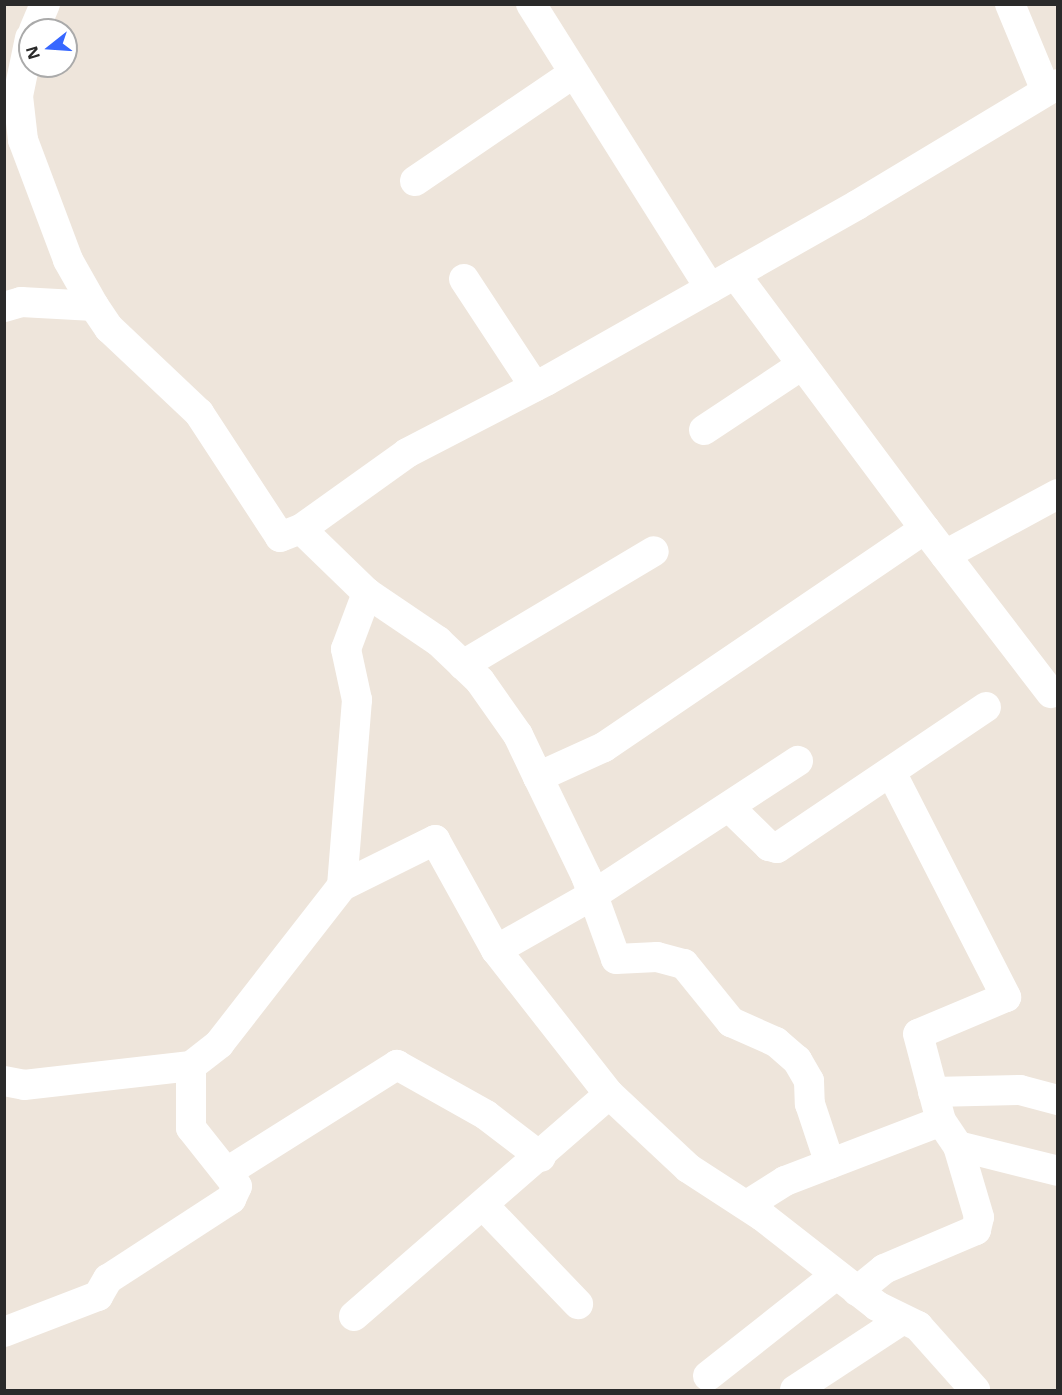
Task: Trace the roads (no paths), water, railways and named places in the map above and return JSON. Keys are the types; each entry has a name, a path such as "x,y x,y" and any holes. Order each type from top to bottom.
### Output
{"street":[{"path":"39,18 45,4"},
{"path":"22,78 18,96 23,140 68,260 109,328 199,413 280,537 301,530 407,453 535,387 722,281 1052,87 1010,4"},
{"path":"540,8 574,73 722,281 802,365 1051,693"},
{"path":"415,181 574,73"},
{"path":"464,279 535,387"},
{"path":"4,307 21,302 94,306"},
{"path":"704,430 802,365"},
{"path":"945,555 1058,494"},
{"path":"538,777 603,747 925,529"},
{"path":"301,530 367,593 438,641 463,665 518,735 593,895 616,959 657,957 684,964 731,1022 776,1042 797,1060 809,1081 810,1104 830,1164"},
{"path":"463,665 654,552"},
{"path":"342,886 357,700 346,649 367,593"},
{"path":"729,807 769,846 777,848 986,707"},
{"path":"496,950 593,895 798,761"},
{"path":"708,1376 847,1283 976,1230 979,1217 958,1146 941,1121 918,1034 1006,997 891,772"},
{"path":"4,1081 24,1085 191,1066 219,1044 342,886 435,840 496,950 609,1094 688,1168 747,1205 847,1283 918,1326 975,1390"},
{"path":"227,1172 397,1065 486,1115 541,1157"},
{"path":"4,1332 98,1296 108,1279 231,1199 237,1186 191,1128 191,1066"},
{"path":"933,1092 1020,1090 1058,1100"},
{"path":"354,1316 541,1157 609,1094"},
{"path":"747,1205 785,1181 941,1121"},
{"path":"958,1146 1058,1172"},
{"path":"484,1206 578,1304"},
{"path":"795,1390 903,1319"}]}
